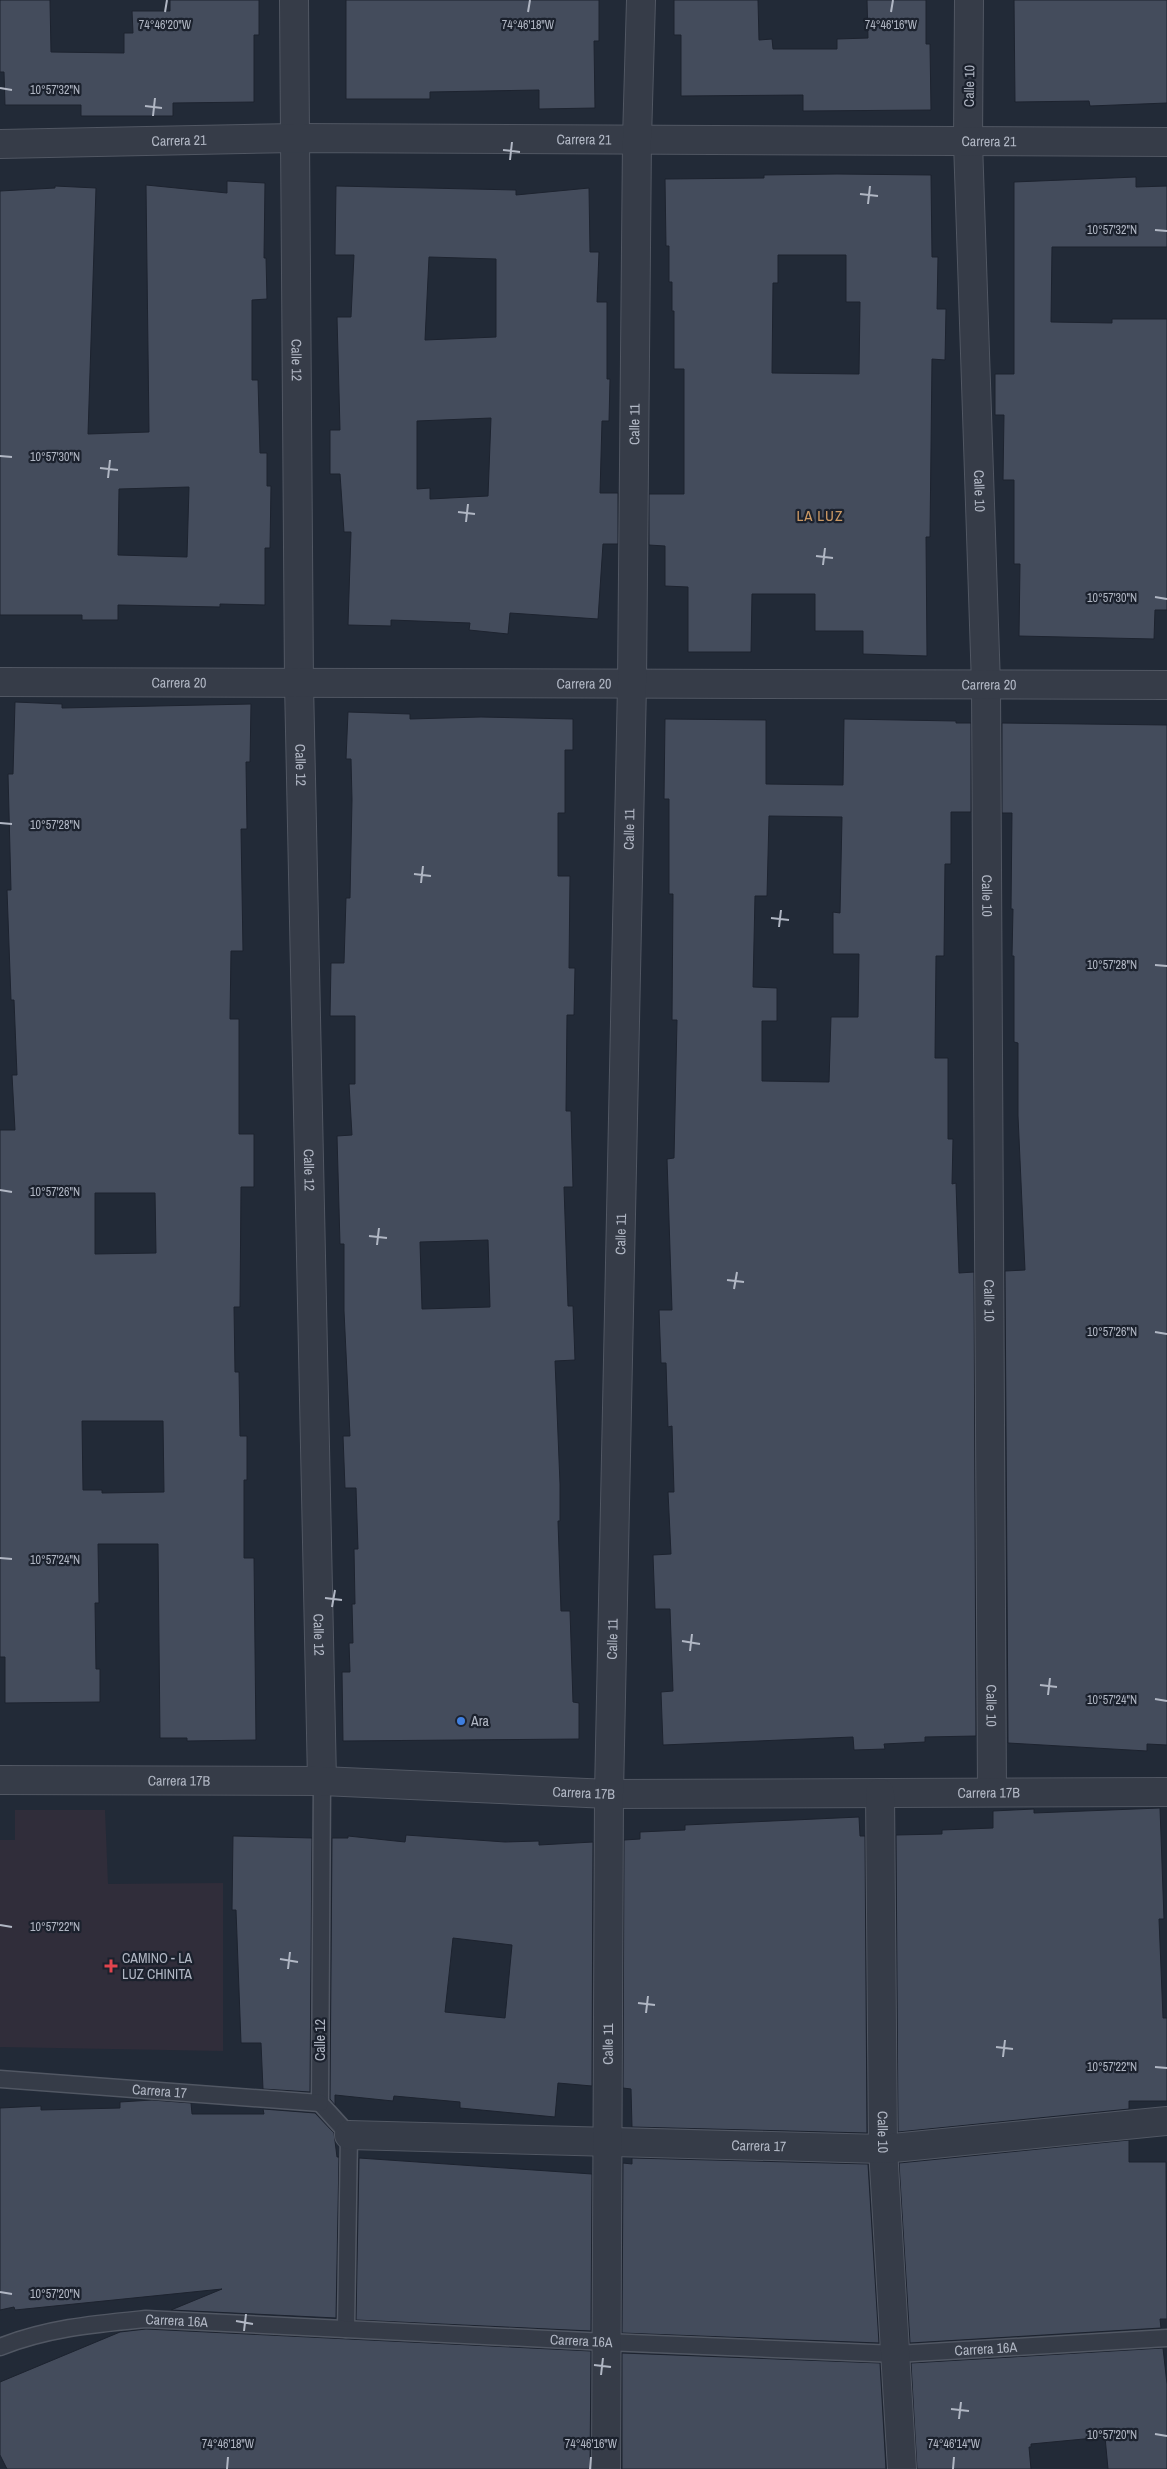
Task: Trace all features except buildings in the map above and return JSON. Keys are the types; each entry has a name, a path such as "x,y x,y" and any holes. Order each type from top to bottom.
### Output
{"street":[{"name":"Calle 12","path":"294,0 299,683 322,1782"},
{"name":"Calle 11","path":"606,2469 609,1794 632,684 637,139 641,0"},
{"name":"Calle 10","path":"969,0 968,142 986,685 992,1792"},
{"name":"Carrera 21","path":"0,144 296,138 1167,142"},
{"name":"Carrera 20","path":"0,682 1167,685"},
{"name":"Carrera 17B","path":"0,1780 322,1782 609,1794 1167,1792"},
{"name":"Calle 10","path":"880,1793 883,2149 902,2469"},
{"name":"Carrera 17","path":"349,2135 883,2149 1167,2121"}],"lane":[{"name":"Calle 12","path":"320,2103 322,1782"},
{"name":"Carrera 17","path":"0,2079 320,2103"},
{"path":"320,2103 349,2135 346,2329"},
{"name":"Carrera 16A","path":"0,2347 38,2334 81,2325 146,2319 606,2342 896,2354 1167,2338"}],"shaded area":[{"name":"CAMINO - LA LUZ CHINITA","path":"15,1810 105,1810 108,1884 223,1883 223,2051 0,2047 0,1840 15,1840"}],"place":[{"name":"Ara","path":"461,1721"},
{"name":"CAMINO - LA LUZ CHINITA","path":"111,1966"}],"district":[{"name":"LA LUZ","path":"820,515"}]}
